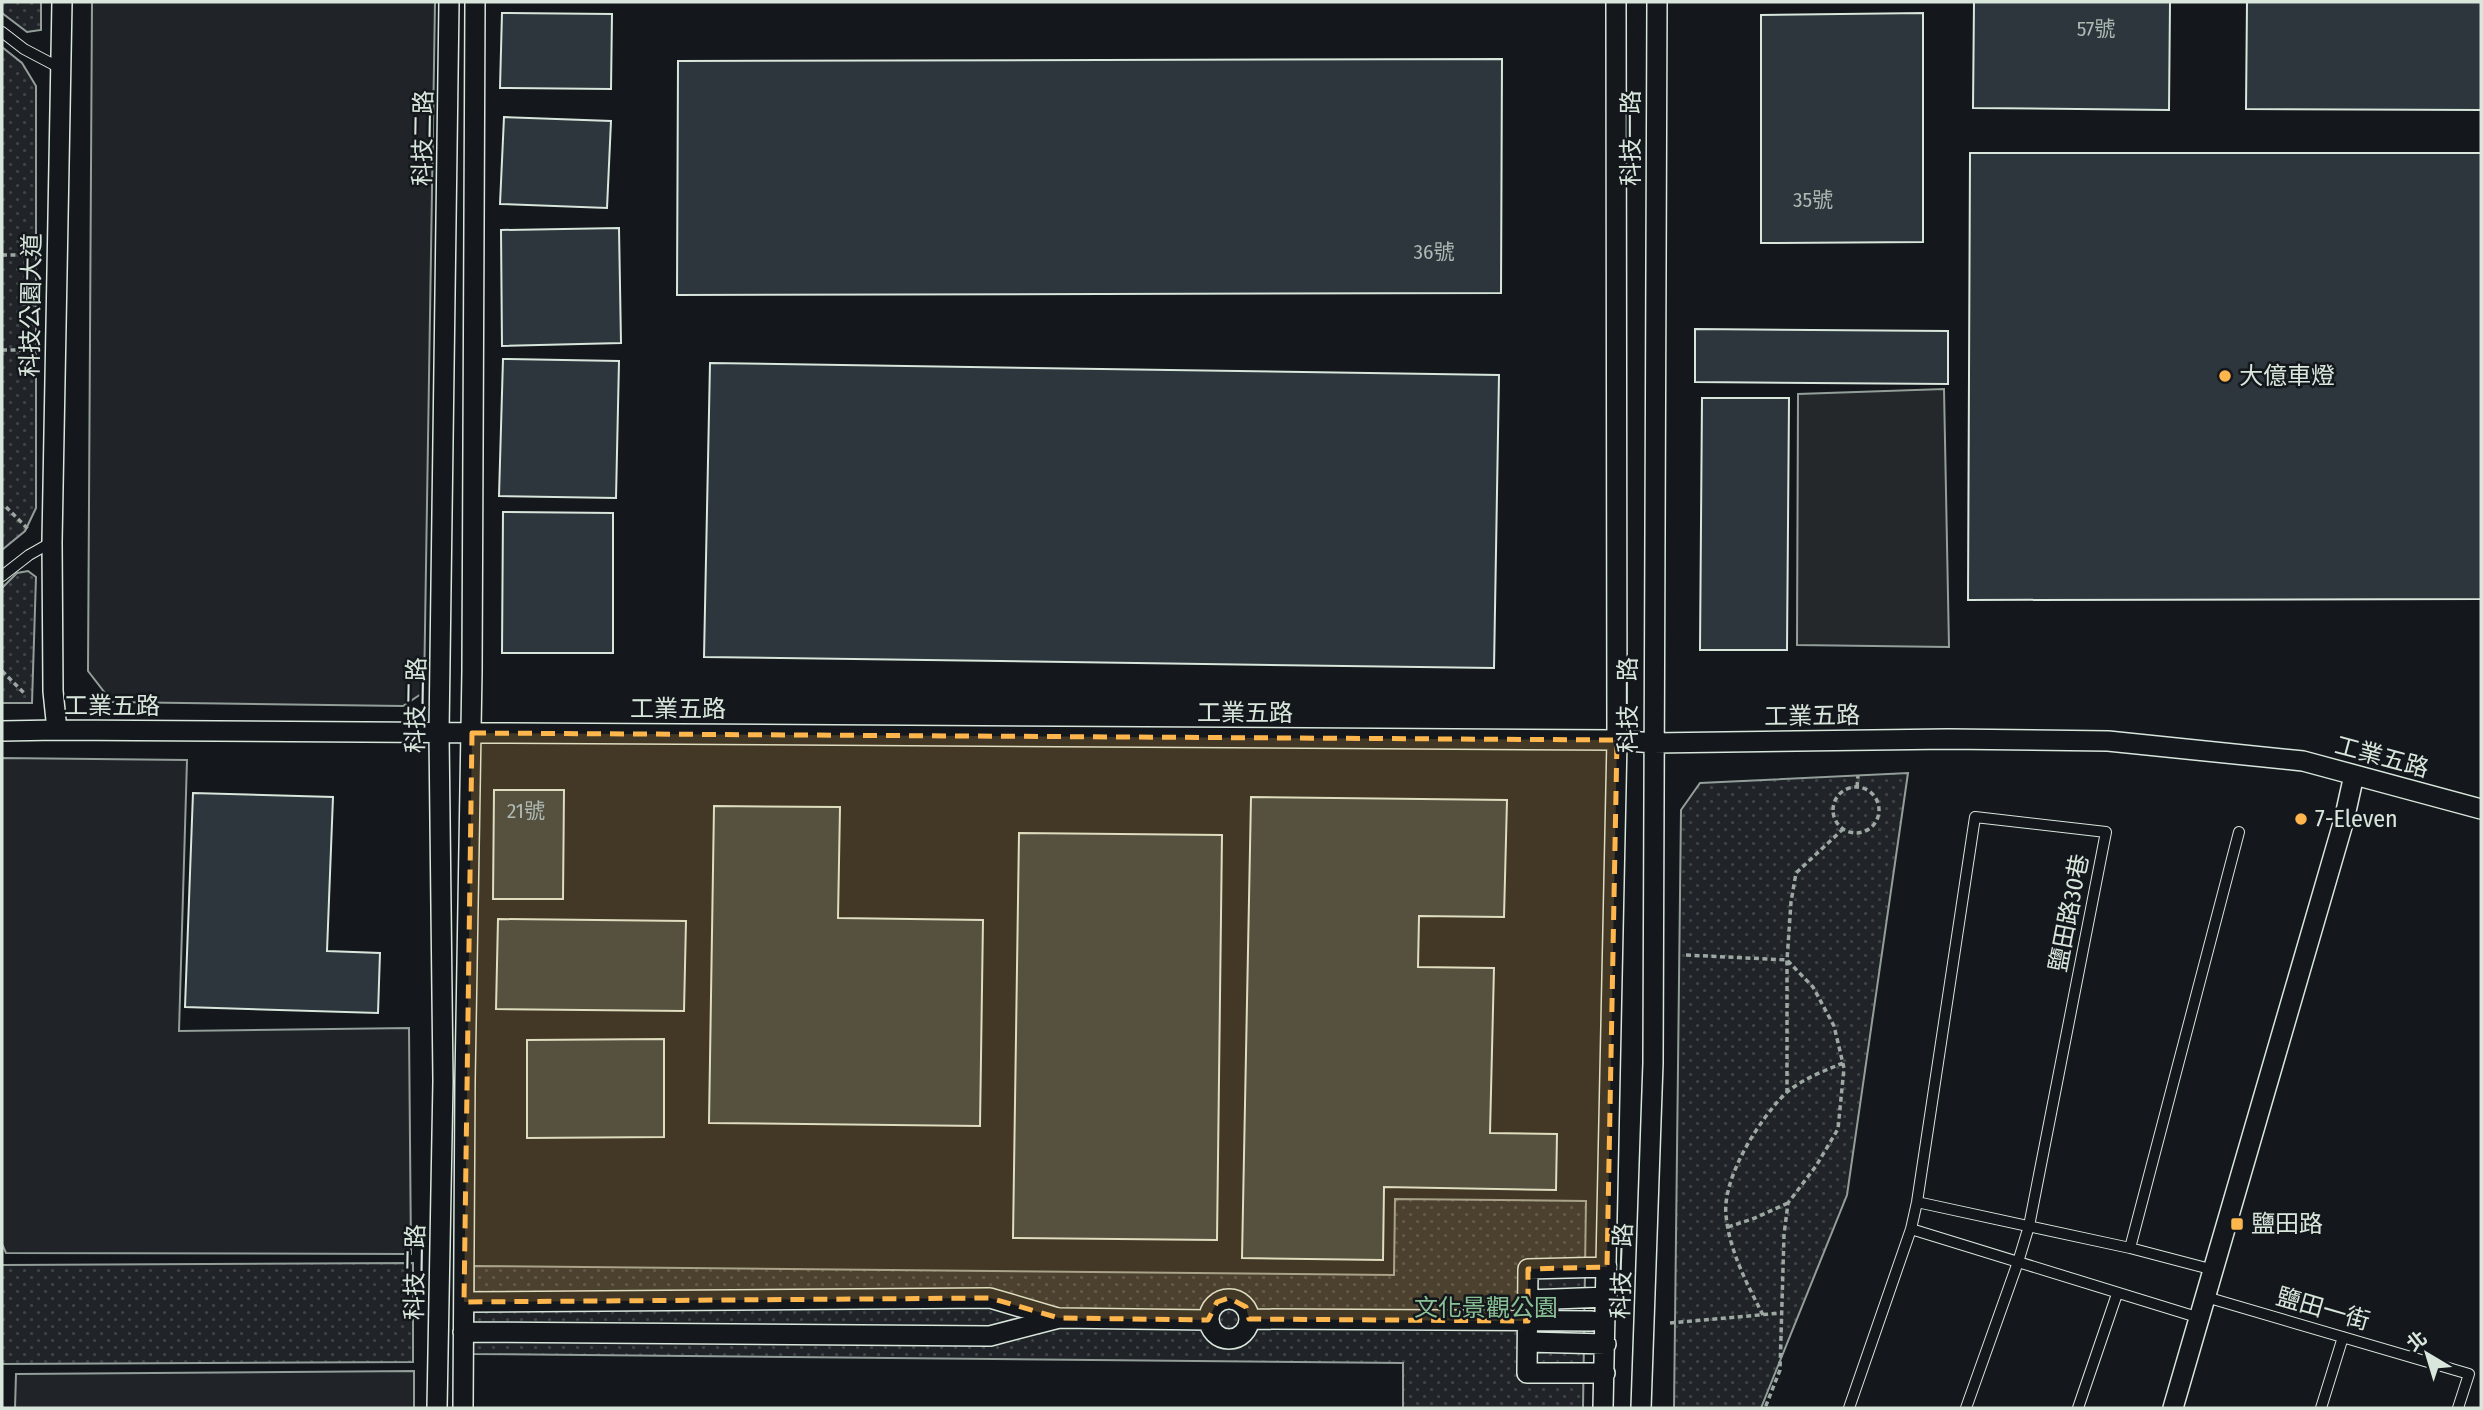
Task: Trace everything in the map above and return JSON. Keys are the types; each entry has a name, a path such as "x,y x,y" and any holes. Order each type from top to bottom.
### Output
{"street":[{"name":"科技公園大道","path":"57,730 53,691 52,542 62,2"},
{"name":"科技二路","path":"437,1408 443,1082 439,733 449,2"},
{"name":"科技二路","path":"463,1408 465,1082 472,733 475,2"},
{"name":"科技一路","path":"1603,1408 1617,740 1616,2"},
{"name":"科技一路","path":"1641,1408 1653,1063 1657,2"},
{"name":"工業五路","path":"2,731 1617,740 1653,743 1936,739 2108,741 2303,761 2481,809"},
{"path":"2173,1408 2344,820 2354,775"},
{"path":"1605,1373 1527,1373 1528,1269 1607,1267"},
{"path":"1528,1300 1607,1297"},
{"path":"464,1302 990,1298 1059,1318"},
{"path":"1229,1298 1246,1307 1249,1319 1244,1332 1232,1339 1225,1339 1214,1332 1208,1320 1212,1307 1229,1298"},
{"path":"463,1332 990,1336 1059,1318 1208,1320"},
{"path":"1249,1319 1592,1321"},
{"path":"1528,1342 1606,1344"}],"lane":[{"path":"2,32 24,49 60,68"},
{"path":"2,576 29,555 52,542"},
{"name":"鹽田路30巷","path":"1849,1408 1911,1229 1917,1202 1975,817 2106,832 2029,1226 1966,1408"},
{"path":"2130,1248 2239,832"},
{"path":"1917,1202 2130,1248 2214,1270"},
{"path":"1911,1229 2200,1318"},
{"path":"2078,1408 2117,1294"},
{"name":"鹽田一街","path":"2206,1297 2469,1374 2458,1408"},
{"path":"2321,1408 2343,1337"}],"path":[{"path":"2,255 23,255"},
{"path":"2,350 22,350"},
{"path":"6,507 30,531"},
{"path":"2,671 25,694"},
{"path":"1857,787 1858,776"},
{"path":"1857,787 1865,789 1877,799 1879,814 1871,827 1864,831 1857,833 1843,829 1834,817 1835,803 1844,791 1857,787"},
{"path":"1787,1093 1787,960 1796,873 1843,829"},
{"path":"1686,955 1787,960 1813,987 1834,1026 1843,1063 1838,1129 1816,1166 1788,1203 1728,1227"},
{"path":"1763,1315 1745,1280 1728,1227 1725,1212 1731,1182 1753,1133 1787,1093 1811,1077 1843,1063"},
{"path":"1765,1408 1780,1370 1784,1235 1788,1203"},
{"path":"1670,1323 1781,1313"}],"highlighted area":[{"path":"472,733 1617,740 1607,1267 1528,1269 1528,1321 1249,1319 1246,1307 1229,1298 1217,1302 1208,1320 1059,1318 990,1298 464,1302"}],"green space":[{"path":"2,2 41,2 41,30 27,32 2,13"},
{"path":"92,2 435,2 424,692 403,706 112,702 88,671"},
{"path":"2,47 22,63 36,86 36,508 25,531 2,550"},
{"path":"28,571 36,577 32,703 2,703 2,588 17,573"},
{"path":"2,758 187,760 179,1031 409,1028 411,1254 6,1253 2,1244"},
{"path":"1908,773 1847,1195 1761,1408 1674,1408 1681,810 1700,783"},
{"name":"文化景觀公園","path":"1395,1199 1586,1201 1583,1408 1403,1408 1403,1363 473,1354 474,1266 1394,1275"},
{"path":"413,1263 413,1362 2,1364 2,1265"},
{"path":"414,1371 414,1408 15,1408 16,1374"}],"shaded area":[{"path":"1944,389 1949,647 1797,645 1798,394"}],"building":[{"path":"1974,2 2170,2 2169,110 1973,108"},
{"path":"2247,2 2481,2 2481,110 2246,109"},
{"path":"502,13 612,14 611,89 500,88"},
{"path":"1923,13 1923,242 1761,243 1761,15"},
{"path":"1502,59 1501,293 677,295 678,61"},
{"path":"504,117 611,121 607,208 500,204"},
{"name":"大億車燈","path":"1970,153 2481,153 2481,599 1968,600"},
{"path":"619,228 621,343 502,346 501,230"},
{"path":"1695,329 1948,331 1948,384 1695,382"},
{"path":"503,359 619,361 616,498 499,496"},
{"path":"710,363 1499,375 1494,668 704,657"},
{"path":"1702,398 1789,398 1787,650 1700,650"},
{"path":"503,512 613,513 613,653 502,653"},
{"path":"494,790 564,790 563,899 493,899"},
{"path":"193,793 333,797 327,951 380,953 378,1013 185,1007"},
{"path":"1251,797 1507,800 1504,917 1419,916 1418,967 1494,968 1490,1133 1557,1134 1556,1190 1384,1187 1383,1260 1242,1258"},
{"path":"714,806 840,807 838,918 983,920 980,1126 709,1123"},
{"path":"1019,833 1222,835 1217,1240 1013,1238"},
{"path":"498,919 686,921 684,1011 496,1009"},
{"path":"664,1039 664,1137 527,1138 527,1040"}],"place":[{"name":"大億車燈","path":"2225,376"},
{"name":"7-Eleven","path":"2301,819"},
{"name":"鹽田路","path":"2237,1224"}]}
